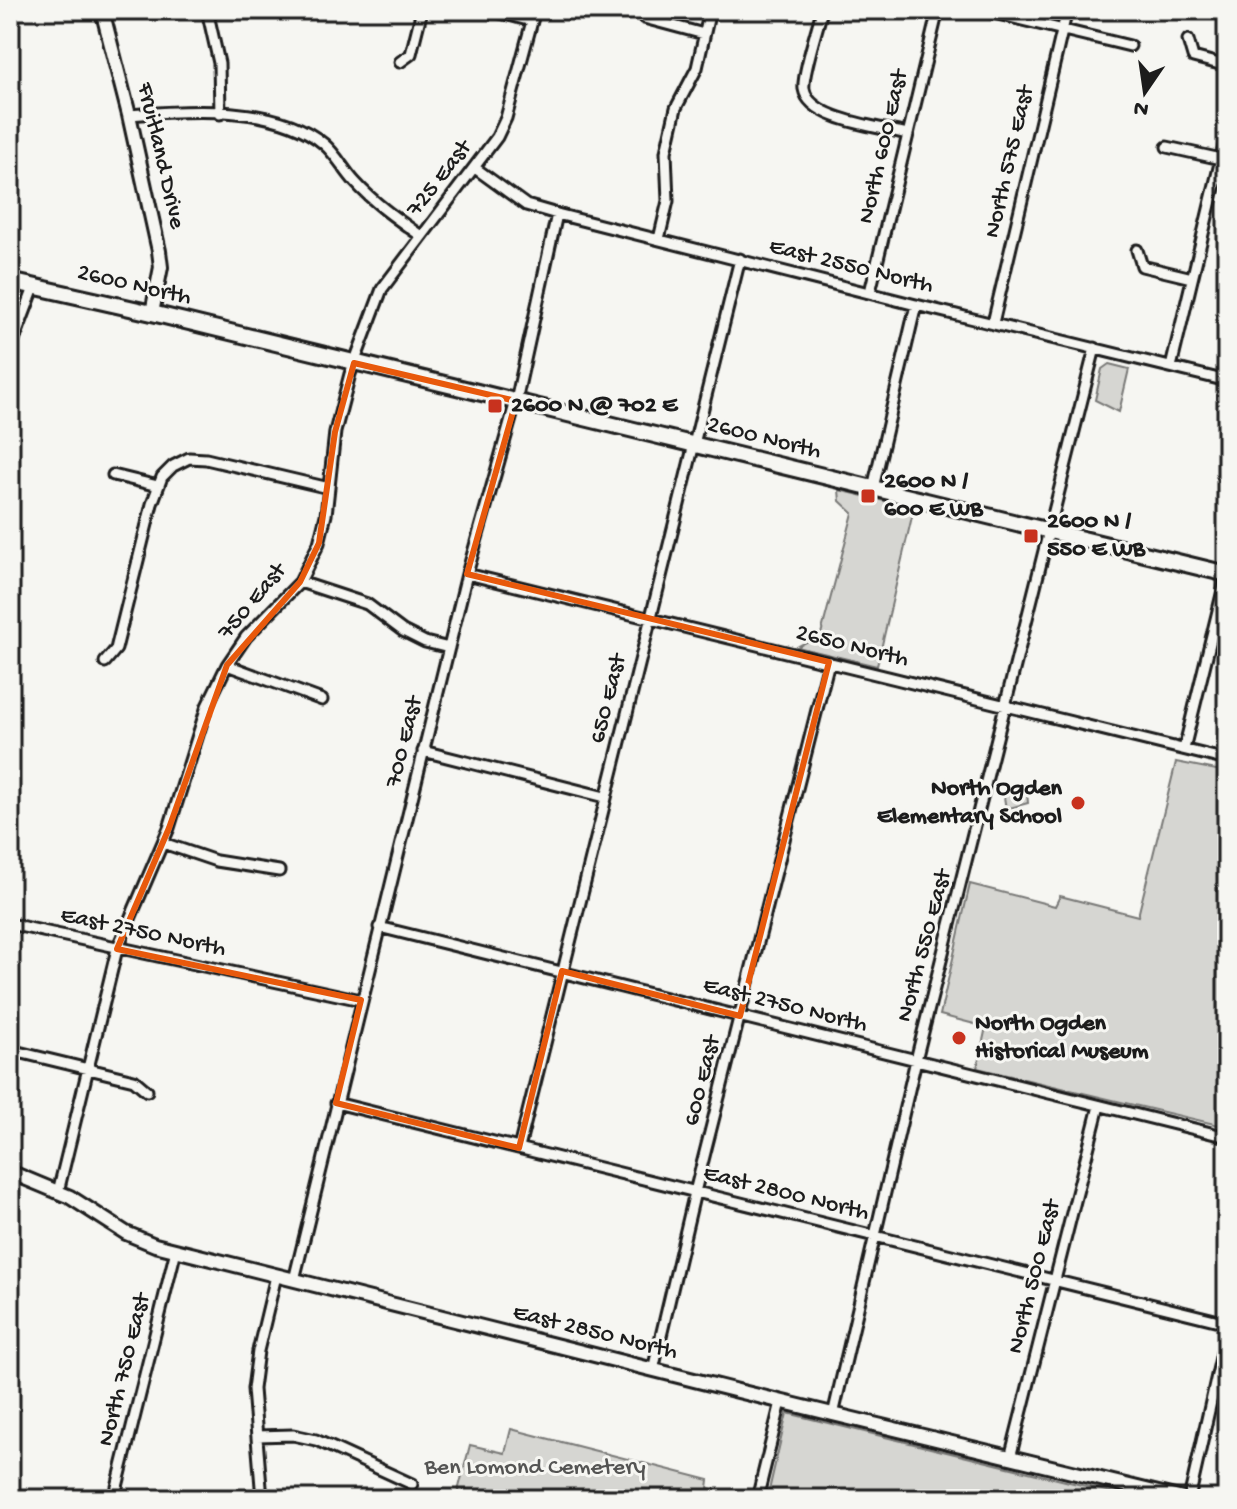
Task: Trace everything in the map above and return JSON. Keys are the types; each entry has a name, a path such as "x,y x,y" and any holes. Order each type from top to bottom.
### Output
{"main road":[{"name":"2600 North","path":"10,281 1227,574"}],"street":[{"name":"Fruitland Drive","path":"102,10 129,115 160,259 152,313"},
{"path":"207,10 219,63 220,114"},
{"path":"400,62 411,54 422,10"},
{"path":"489,10 532,21"},
{"name":"725 East","path":"354,363 382,289 497,137 506,118 535,10"},
{"path":"659,239 668,201 666,152 676,108 697,68 710,10"},
{"path":"822,10 803,87 809,103 824,113 907,134"},
{"name":"North 600 East","path":"870,292 938,10"},
{"path":"981,10 1130,46"},
{"name":"North 575 East","path":"993,323 1067,10"},
{"path":"644,18 704,34"},
{"path":"1188,40 1193,57 1227,66"},
{"path":"129,115 170,112 276,118 307,131 327,146 373,200 421,236"},
{"path":"1171,367 1227,134"},
{"path":"1167,147 1221,159"},
{"name":"East 2550 North","path":"475,168 526,205 557,214 1227,381"},
{"name":"700 East","path":"294,1280 467,574 516,401 557,214"},
{"path":"1137,250 1142,266 1192,278"},
{"name":"650 East","path":"519,1148 740,259"},
{"path":"10,351 35,285"},
{"path":"873,488 916,305"},
{"name":"North 550 East","path":"833,1415 916,1060 1095,348"},
{"name":"750 East","path":"58,1192 117,949 163,843 207,706 227,665 246,637 300,582 319,543 326,515 335,432 354,363"},
{"path":"105,662 116,649 158,486 173,466 189,458 206,459 329,488"},
{"path":"113,475 158,486"},
{"name":"2650 North","path":"467,574 1227,760"},
{"path":"1184,749 1227,574"},
{"path":"300,582 367,604 403,631 425,642 449,648"},
{"name":"600 East","path":"653,1370 829,662"},
{"path":"227,665 322,700"},
{"path":"423,751 605,797"},
{"path":"163,843 216,861 279,871"},
{"name":"East 2750 North","path":"10,924 361,1000"},
{"name":"East 2750 North","path":"379,927 1227,1137"},
{"path":"10,1050 134,1080 147,1091"},
{"name":"East 2800 North","path":"336,1103 1227,1323"},
{"name":"North 500 East","path":"1010,1458 1099,1106"},
{"name":"East 2850 North","path":"10,1172 58,1192 135,1238 176,1250 833,1415 1186,1499"},
{"name":"North 750 East","path":"114,1499 176,1250"},
{"path":"262,1499 255,1376 276,1276"},
{"path":"1186,1499 1227,1331"},
{"path":"757,1499 781,1402"},
{"path":"257,1436 293,1435 316,1440 412,1484"}],"highlighted area":[{"path":"354,363 516,401 467,574 829,662 740,1016 562,971 519,1148 336,1103 361,1000 117,949 169,828 227,665 300,582 319,543 335,432"}],"green space":[{"path":"1109,364 1129,369 1119,412 1095,400 1102,369"},
{"path":"839,490 914,508 877,666 797,647 821,634 853,513 840,501"},
{"path":"1176,762 1227,772 1227,1127 977,1068 986,1027 940,1015 970,884 1055,906 1060,896 1138,916"},
{"path":"1009,785 1022,787 1022,793 1027,793 1028,803 1006,809 1004,797"},
{"path":"787,1413 1139,1499 767,1499"},
{"name":"Ben Lomond Cemetery","path":"511,1429 709,1480 708,1488 755,1499 456,1499 470,1445 505,1453"}],"place":[{"name":"2600 N @ 702 E","path":"495,406"},
{"name":"2600 N / 600 E WB","path":"868,496"},
{"name":"2600 N / 550 E WB","path":"1031,536"},
{"name":"North Ogden Elementary School","path":"1078,803"},
{"name":"North Ogden Historical Museum","path":"959,1038"}]}
